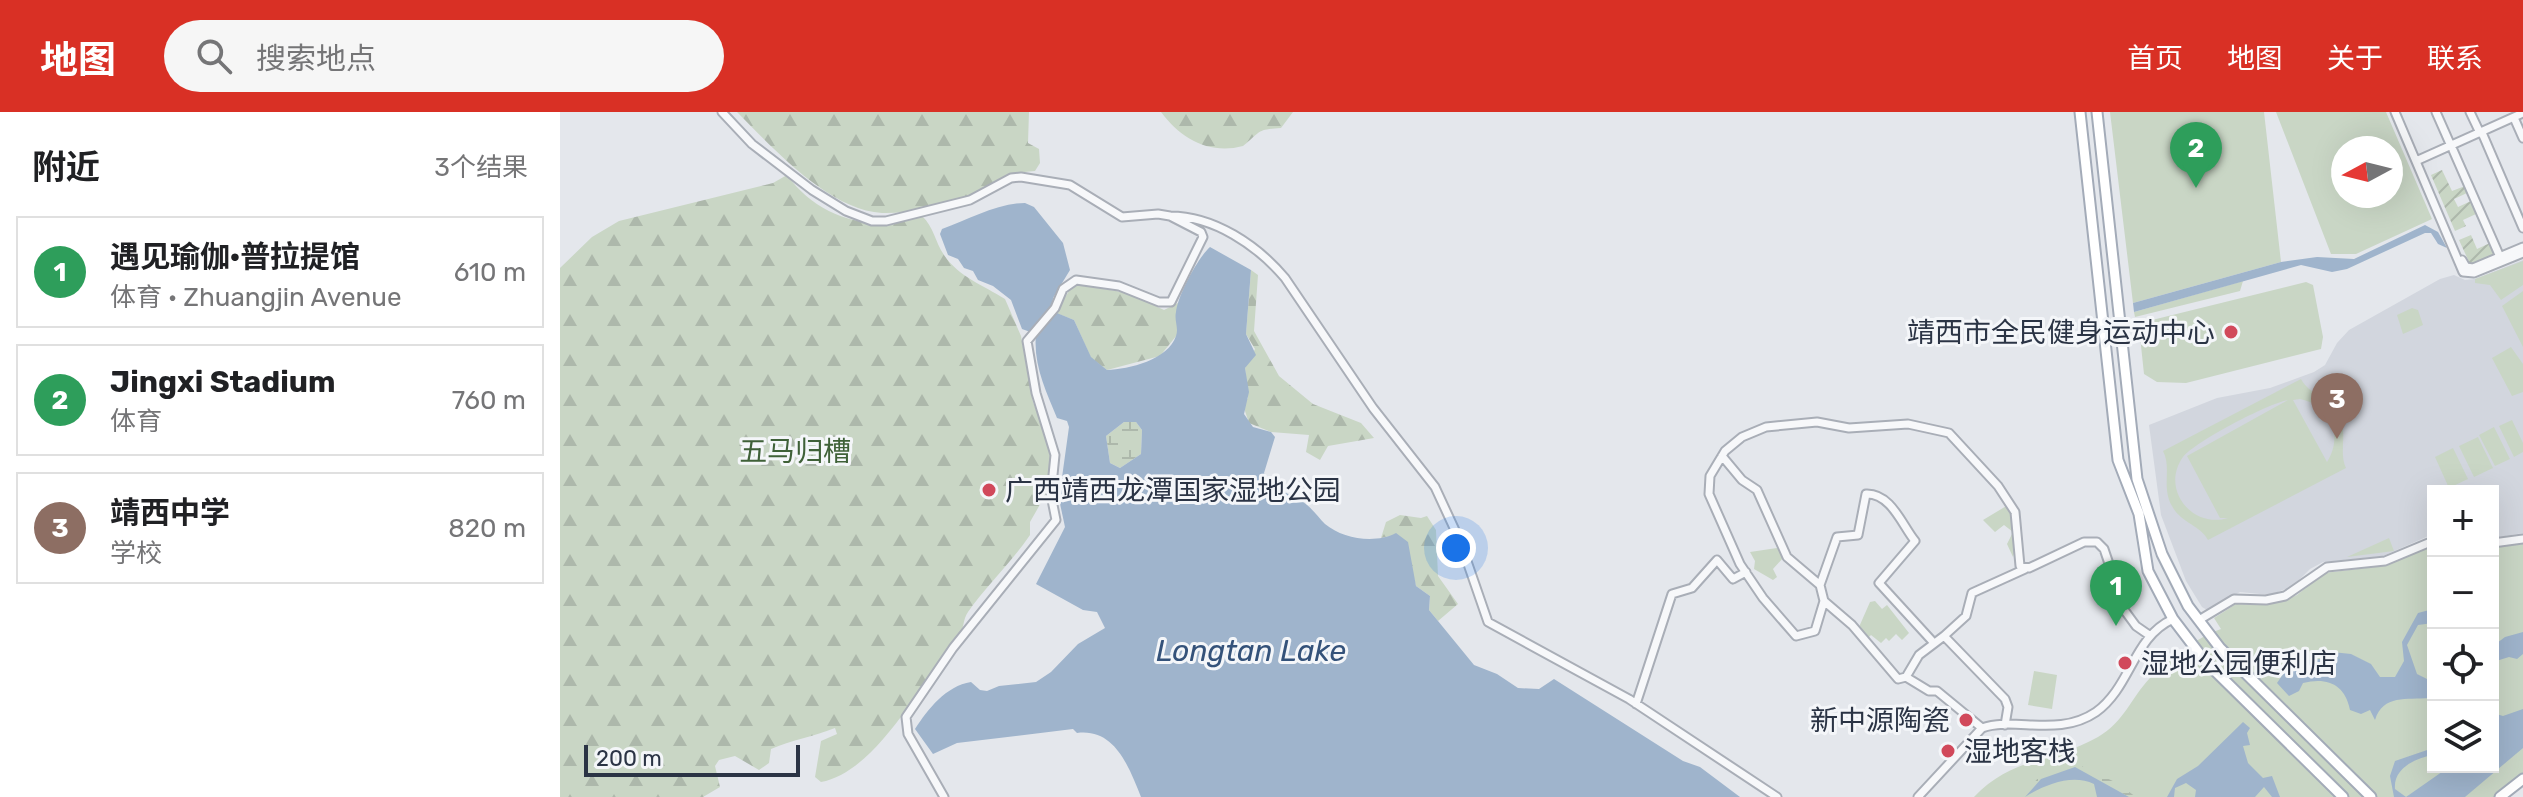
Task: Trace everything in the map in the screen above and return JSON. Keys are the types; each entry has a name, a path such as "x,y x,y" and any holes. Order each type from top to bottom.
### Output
{"main road":[{"path":"2080,112 2118,460 2139,514 2148,571 2173,619 2205,661 2343,797"},
{"path":"2097,112 2137,479 2168,569 2199,620 2239,667 2371,797"},
{"path":"2503,797 2523,782"}],"street":[{"path":"722,112 752,144 812,190 846,211 872,221 886,221 970,200 1011,178 1021,177 1070,185 1122,217 1158,214 1193,218 1232,235 1269,259 1373,408 1435,487 1460,541 1488,622 1636,704 1777,797"},
{"path":"2397,112 2466,267 2473,268 2523,250"},
{"path":"2436,112 2500,257"},
{"path":"2470,112 2523,228"},
{"path":"2419,162 2517,116 2523,138"},
{"path":"2419,162 2463,272 2474,273 2523,250"},
{"path":"944,797 908,734 908,714 953,648 1055,523 1051,491 1056,460 1027,352 1032,332 1055,308 1063,289 1079,280 1131,289 1159,302 1171,302 1203,235 1170,216"},
{"path":"1933,642 1880,584 1881,578 1915,543 1897,512 1874,494 1866,494 1863,498 1858,535 1837,537 1820,585 1824,601 1815,631 1793,635 1746,572 1721,528 1719,513 1709,494 1710,476 1722,456 1742,437 1776,424 1821,422 1849,428 1878,428 1908,424 1939,429 1957,441 2012,505 2019,524 2018,563 2025,569"},
{"path":"1722,456 1742,480 1757,490 1787,557 1820,585"},
{"path":"2499,542 2523,539"},
{"path":"1824,601 1852,625 1900,680 1906,677 1919,655 1966,616 1972,593 2072,551 2084,542 2097,542 2104,549 2125,611 2136,626 2149,635"},
{"path":"2199,620 2234,599 2266,600 2285,596 2327,567 2385,561 2427,544"},
{"path":"1636,704 1672,594 1692,588 1717,560 1733,579 1746,572"},
{"path":"1918,797 1982,728 2005,725 2046,727 2093,714 2114,695 2149,635 2173,619"},
{"path":"1944,636 2005,699 2008,707 2005,725"},
{"path":"1906,677 1939,693 1982,728"}],"shaded area":[{"path":"2523,260 2523,533 2499,537 2499,485 2427,485 2427,537 2383,556 2323,562 2310,569 2293,586 2270,595 2240,592 2207,610 2202,607 2186,581 2161,515 2149,425 2217,398 2270,388 2314,372 2325,365 2337,343 2349,330 2440,279 2454,275 2465,280"}],"green space":[{"path":"737,112 1029,112 1028,143 1039,149 1040,163 1035,171 1011,175 961,198 912,211 882,213 841,201 822,189 784,159"},
{"path":"1161,112 1293,112 1281,128 1259,132 1243,146 1219,148 1187,137"},
{"path":"2110,112 2264,112 2281,262 2133,303"},
{"path":"2276,112 2386,112 2396,136 2331,136 2331,208 2403,208 2403,152 2432,219 2356,254 2331,254"},
{"path":"2442,170 2452,191 2465,186 2467,193 2454,199 2458,207 2471,201 2476,214 2463,220 2466,226 2455,231 2431,175"},
{"name":"五马归槽","path":"787,175 815,202 848,218 884,223 922,216 950,263 1005,299 1021,336 1033,402 1048,440 1052,462 1046,494 1030,522 1030,535 968,612 960,634 907,709 875,748 840,776 821,782 815,777 821,741 837,734 835,728 771,749 769,763 759,770 735,756 719,760 715,766 720,787 703,797 560,797 560,268 592,237 619,221 773,183"},
{"path":"2471,235 2477,249 2490,243 2495,254 2470,264 2459,240"},
{"path":"2523,261 2523,285 2501,300 2490,285 2475,283 2475,279"},
{"path":"1251,270 1258,275 1254,331 1279,376 1313,404 1361,423 1374,438 1328,446 1320,460 1306,452 1309,435 1271,432 1249,423 1243,405 1248,398 1245,368 1255,349 1246,334"},
{"path":"2243,281 2240,291 2135,317 2134,312"},
{"name":"靖西市全民健身运动中心","path":"2306,282 2313,285 2323,337 2321,349 2186,383 2157,382 2144,374 2139,327 2144,322"},
{"path":"1073,284 1128,293 1164,310 1178,303 1177,335 1160,356 1107,370 1091,358 1074,320 1056,313"},
{"path":"2523,291 2523,347 2502,306"},
{"path":"2412,308 2418,310 2423,325 2403,334 2397,315"},
{"path":"2511,347 2523,364 2523,392 2512,396 2492,358"},
{"path":"2301,379 2338,413 2343,427 2346,468 2208,540 2172,506 2167,492 2167,464 2163,451","holes":["2300,399 2319,408 2331,423 2334,442 2327,462 2293,400","2288,400 2187,456 2220,518 2228,518 2215,520 2203,518 2183,504 2175,482 2177,469 2190,450 2232,424"]},
{"path":"2512,420 2523,443 2523,452 2514,457 2499,426"},
{"path":"1124,422 1136,422 1142,430 1141,454 1120,468 1110,463 1106,436"},
{"path":"2494,427 2510,459 2495,466 2479,435"},
{"path":"2478,437 2493,468 2474,477 2459,446"},
{"path":"2453,448 2468,479 2448,485 2435,457"},
{"path":"2008,505 2017,543 2013,557 2007,544 2013,532 2004,525 1995,532 1983,520"},
{"path":"1400,515 1427,516 1436,530 1438,576 1458,604 1438,621 1429,610 1430,596 1416,586 1411,567 1391,536 1381,538 1386,522"},
{"path":"2389,538 2394,551 2347,557"},
{"path":"2523,544 2523,774 2494,797 1974,797 2003,774 2081,745 2107,731 2150,678 2183,650 2221,629 2214,618 2236,604 2262,605 2283,601 2297,595 2324,573 2383,566 2427,548 2427,773 2499,773 2499,546"},
{"path":"1777,548 1784,557 1773,569 1777,577 1773,580 1754,569 1755,561 1750,552"},
{"path":"1875,601 1882,609 1887,605 1909,633 1902,640 1896,634 1889,641 1886,638 1881,643 1871,635 1867,639 1859,627 1870,602"},
{"path":"2034,671 2057,675 2052,709 2028,705"},
{"path":"2077,764 2117,783 2136,797 2129,797 2075,767 2043,777 2025,797 2021,797 2040,776"}],"water":[{"name":"Longtan Lake","path":"1025,203 1034,207 1063,243 1070,270 1053,298 1052,311 1074,320 1091,357 1107,370 1147,362 1172,344 1177,333 1176,315 1180,296 1194,268 1210,247 1251,270 1246,334 1256,355 1245,368 1249,392 1244,414 1253,427 1271,432 1275,437 1264,473 1272,484 1303,502 1325,524 1341,533 1369,539 1396,533 1408,542 1416,586 1430,596 1429,610 1474,665 1497,674 1518,688 1539,689 1554,679 1683,761 1700,767 1740,797 1141,797 1125,762 1111,743 1073,729 957,743 933,754 915,729 946,693 971,682 980,690 987,691 999,686 1036,682 1051,672 1078,644 1105,628 1097,612 1083,610 1036,584 1065,527 1059,499 1069,427 1067,421 1057,418 1045,388 1036,356 1036,334 1022,329 1011,300 993,286 978,280 973,271 948,255 940,234 942,229","holes":["1124,422 1136,422 1142,430 1141,454 1120,468 1110,463 1106,436"]},
{"path":"2425,225 2438,232 2447,248 2438,244 2431,233 2425,233 2347,269 2332,272 2301,265 2134,312 2133,303 2281,262 2317,257 2354,259"},
{"path":"2427,611 2427,624 2418,625 2407,645 2417,674 2427,679 2427,698 2390,702 2375,720 2370,710 2361,714 2350,710 2344,694 2334,684 2320,681 2303,683 2299,691 2289,696 2277,683 2292,661 2321,659 2332,652 2351,654 2371,664 2380,677 2395,677 2404,661 2402,642 2418,613"},
{"path":"2523,632 2523,654 2517,659 2509,657 2499,660 2499,642"},
{"path":"2523,709 2523,748 2499,768 2499,715"},
{"path":"2243,722 2250,728 2247,733 2250,745 2243,746 2248,763 2263,778 2272,776 2280,797 2272,797 2264,787 2255,797 2195,797 2196,790 2186,783 2175,788 2174,797 2167,797 2177,779 2198,766"},
{"path":"2427,750 2427,757 2407,765 2398,775 2395,789 2406,797 2394,797 2390,776 2395,761"},
{"path":"2075,767 2129,797 2097,797 2094,784 2068,780 2041,788 2025,797 2041,779"},
{"path":"2440,773 2493,773 2465,797 2406,797"}],"place":[{"name":"Jingxi Stadium","path":"2196,188"},
{"name":"靖西市全民健身运动中心","path":"2231,332"},
{"name":"靖西中学","path":"2337,439"},
{"name":"广西靖西龙潭国家湿地公园","path":"989,490"},
{"name":"遇见瑜伽·普拉提馆","path":"2116,626"},
{"name":"湿地公园便利店","path":"2125,663"},
{"name":"新中源陶瓷","path":"1966,720"},
{"name":"湿地客栈","path":"1948,751"}]}
